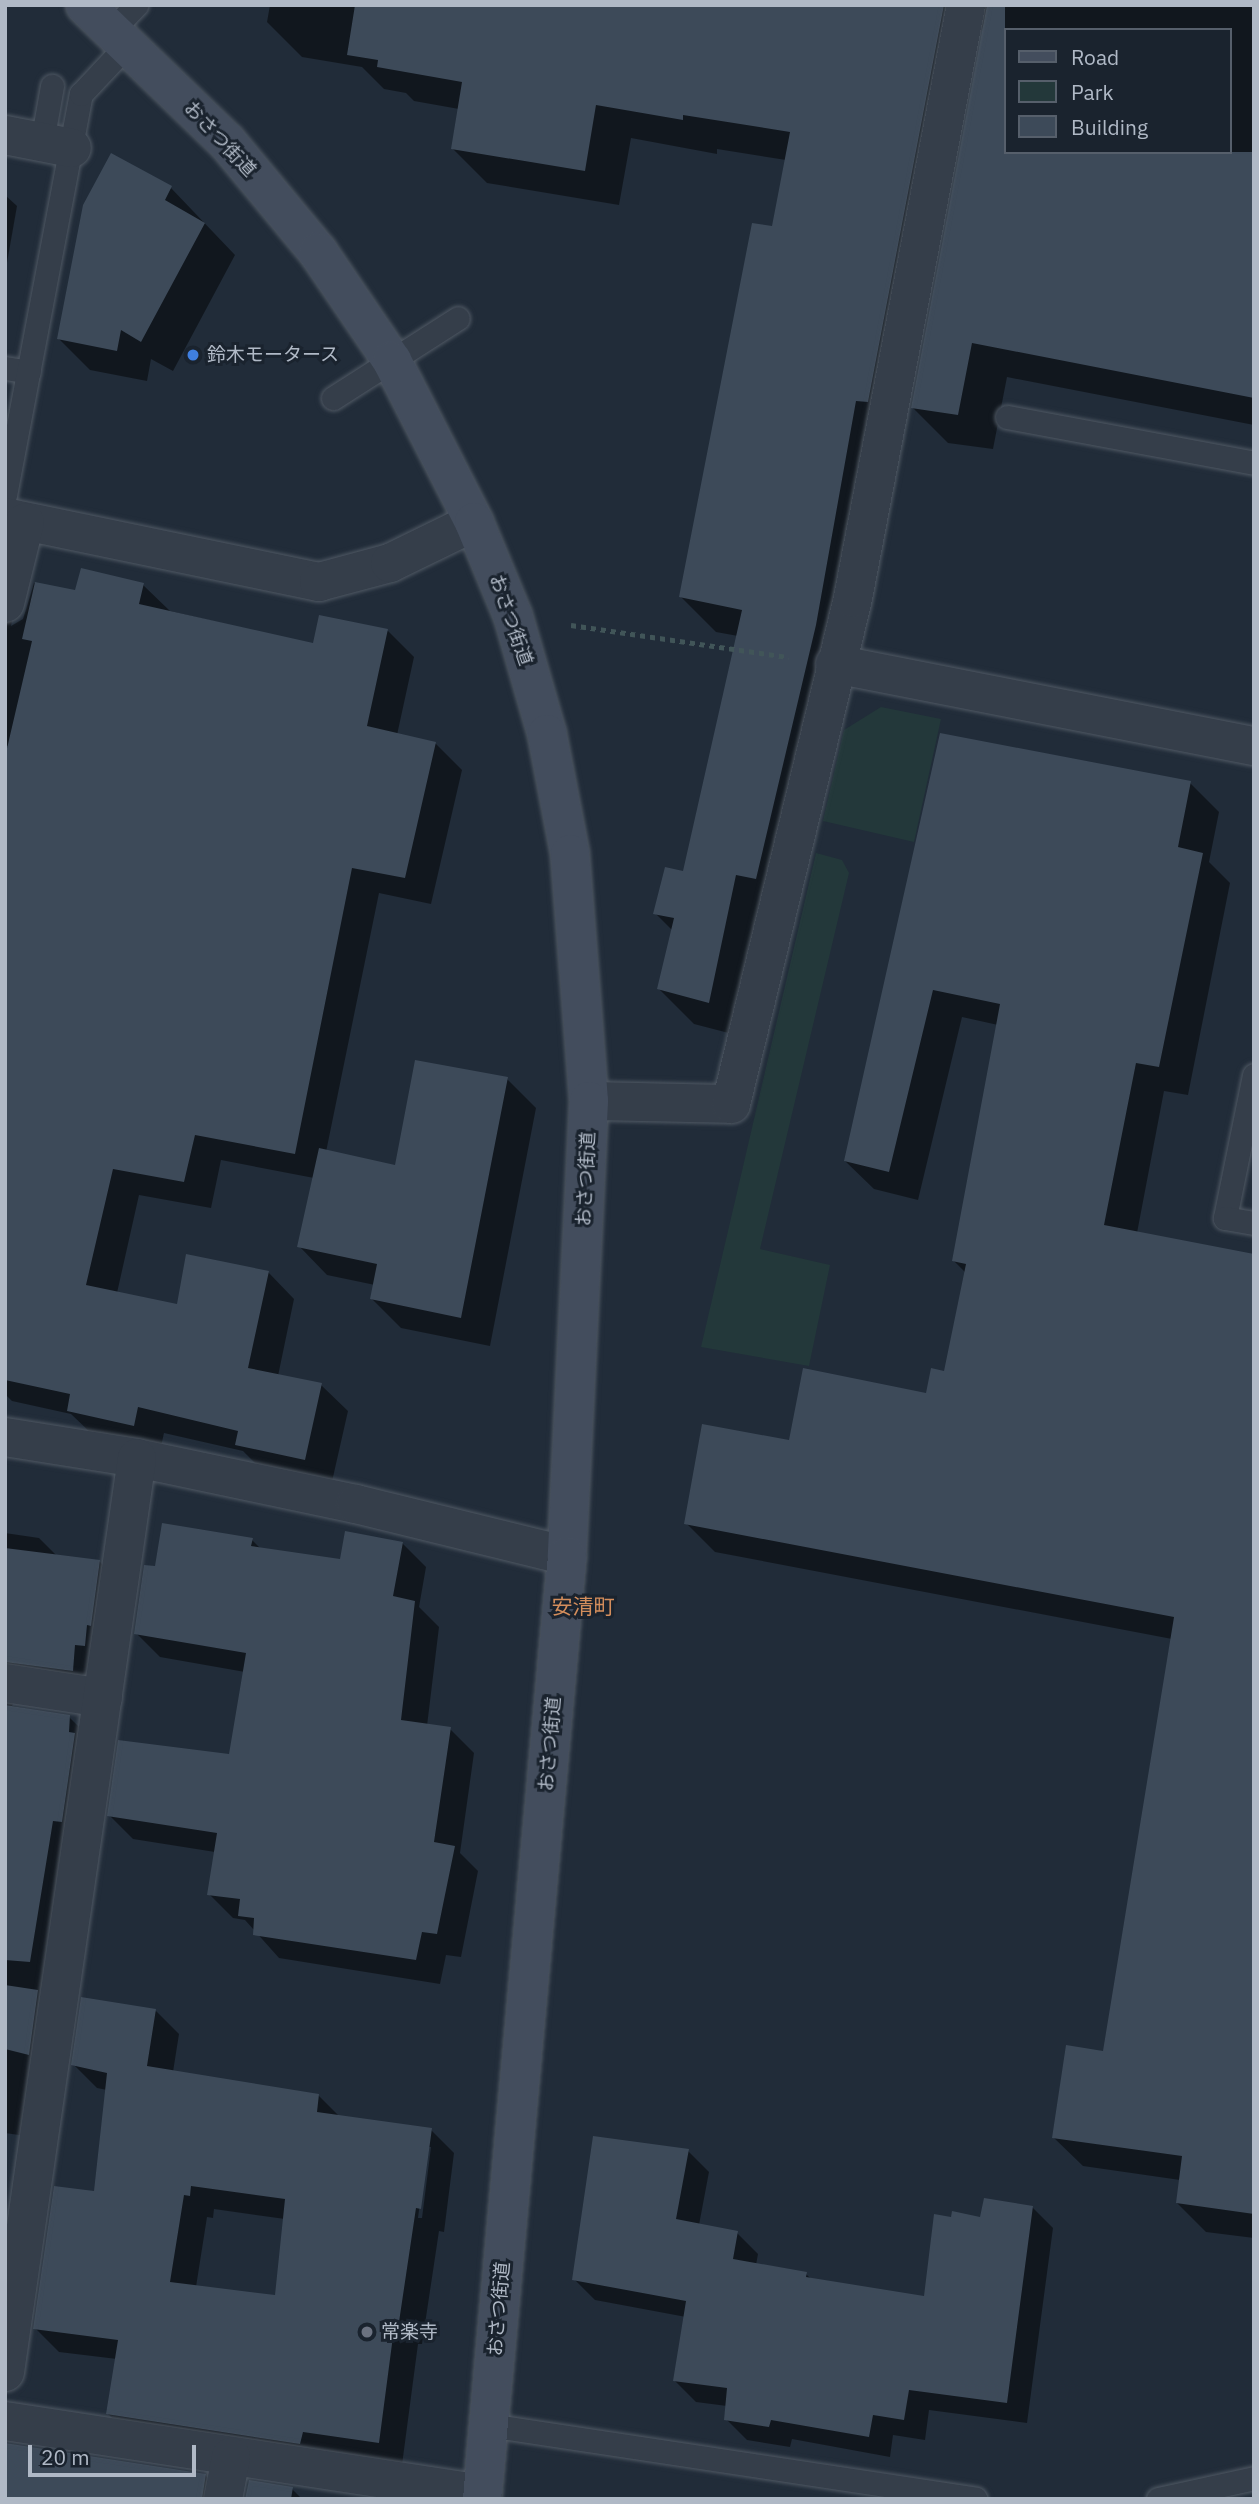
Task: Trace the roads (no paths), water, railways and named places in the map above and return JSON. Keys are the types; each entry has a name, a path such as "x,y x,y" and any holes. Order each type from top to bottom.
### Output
{"street":[{"path":"589,1101 731,1104 853,598 966,5"},
{"name":"おさつ街道","path":"115,21 235,152 318,252 392,360 474,522 513,616 547,734 570,854 589,1101 567,1556 482,2496"},
{"path":"5,135 57,145"},
{"path":"5,603 12,511 263,558 319,582 390,563 474,522"},
{"path":"835,664 1254,746"},
{"path":"5,1437 137,1458 356,1504 567,1556"},
{"path":"5,2372 137,1458"},
{"path":"5,1683 103,1698"},
{"path":"5,2421 482,2496"},
{"path":"223,2499 231,2457"}],"lane":[{"path":"57,145 115,21"},
{"path":"12,511 29,428 29,372 57,145 52,86"},
{"path":"333,398 458,318"},
{"path":"5,368 29,372"},
{"path":"1007,417 1254,463"},
{"path":"1254,1075 1225,1218 1254,1223"},
{"path":"488,2425 975,2499"},
{"path":"1158,2499 1254,2478"}],"place":[{"name":"鈴木モータース","path":"193,355"},
{"name":"常楽寺","path":"367,2332"}],"district":[{"name":"安清町","path":"583,1606"}]}
